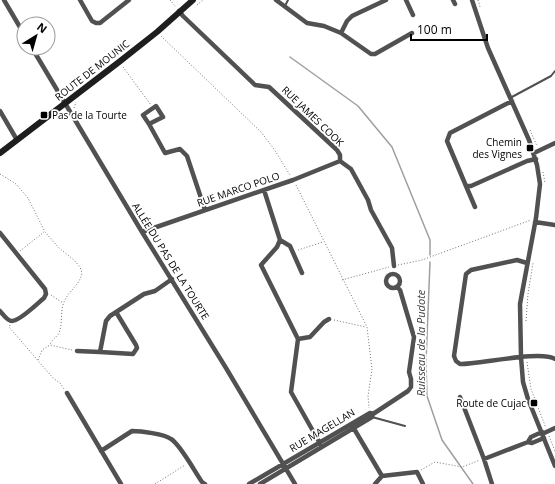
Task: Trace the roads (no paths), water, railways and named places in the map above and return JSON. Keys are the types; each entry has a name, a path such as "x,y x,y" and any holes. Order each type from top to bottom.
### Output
{"main road":[{"name":"ROUTE DE MOUNIC","path":"0,153 157,32 193,0"}],"street":[{"path":"4,0 16,20"},
{"path":"80,0 92,22 100,23 129,0"},
{"path":"276,0 307,23 324,26 341,33 371,54 375,54 412,33"},
{"path":"341,33 347,21 352,16 386,0"},
{"path":"406,0 413,15"},
{"path":"472,0 488,48 511,100 537,152 536,159 540,184 520,304 524,357 523,382 528,399 555,466"},
{"name":"RUE JAMES COOK","path":"179,11 182,16 255,85 269,87 337,150 340,155 340,161 351,169 392,248 394,266"},
{"name":"ALLÉE DU PAS DE LA TOURTE","path":"37,56 295,484"},
{"path":"475,207 447,141 450,133 511,100"},
{"path":"149,124 163,117 156,106 143,115 165,153 180,149 187,156 205,210"},
{"path":"0,111 17,140"},
{"path":"537,152 555,143"},
{"path":"466,186 471,186 527,161 536,159"},
{"name":"RUE MARCO POLO","path":"142,232 293,180 340,161"},
{"path":"264,190 280,240 277,247 261,265 298,339 291,392 322,447"},
{"path":"535,220 555,225"},
{"path":"0,233 45,289 46,294 44,298 18,319 7,319 0,310"},
{"path":"280,240 290,246 302,273"},
{"path":"528,263 517,260 471,270 466,274 454,356 456,361 460,364 524,357 549,356 555,359"},
{"path":"100,352 106,322 110,316 144,294 155,291 172,279"},
{"name":"RUE MAGELLAN","path":"249,484 320,442 372,415 408,391 411,387 409,372 414,337 400,290 397,287"},
{"path":"77,351 133,354 137,348 136,345 116,312"},
{"path":"298,339 310,337 324,322 329,319"},
{"path":"67,393 121,484"},
{"path":"460,397 492,484"},
{"path":"352,426 382,476"},
{"name":"RUE MAGELLAN","path":"260,484 322,447 352,426"},
{"path":"484,459 528,442 532,443 547,431 555,428"},
{"path":"101,451 132,431 167,437 172,439 202,482 206,484"},
{"path":"375,484 382,476 417,472 423,484"}],"lane":[{"path":"285,6 288,0"},
{"path":"511,100 551,76 555,71"},
{"path":"372,415 405,426"}],"waterway":[{"name":"Ruisseau de la Pudote","path":"290,57 358,106 392,147 430,240 430,255"},
{"name":"Ruisseau de la Pudote","path":"430,262 426,362 427,396 442,440 473,484"}],"place":[{"name":"Pas de la Tourte","path":"44,115"},
{"name":"Chemin des Vignes","path":"530,148"},
{"name":"Route de Cujac","path":"534,403"}]}
